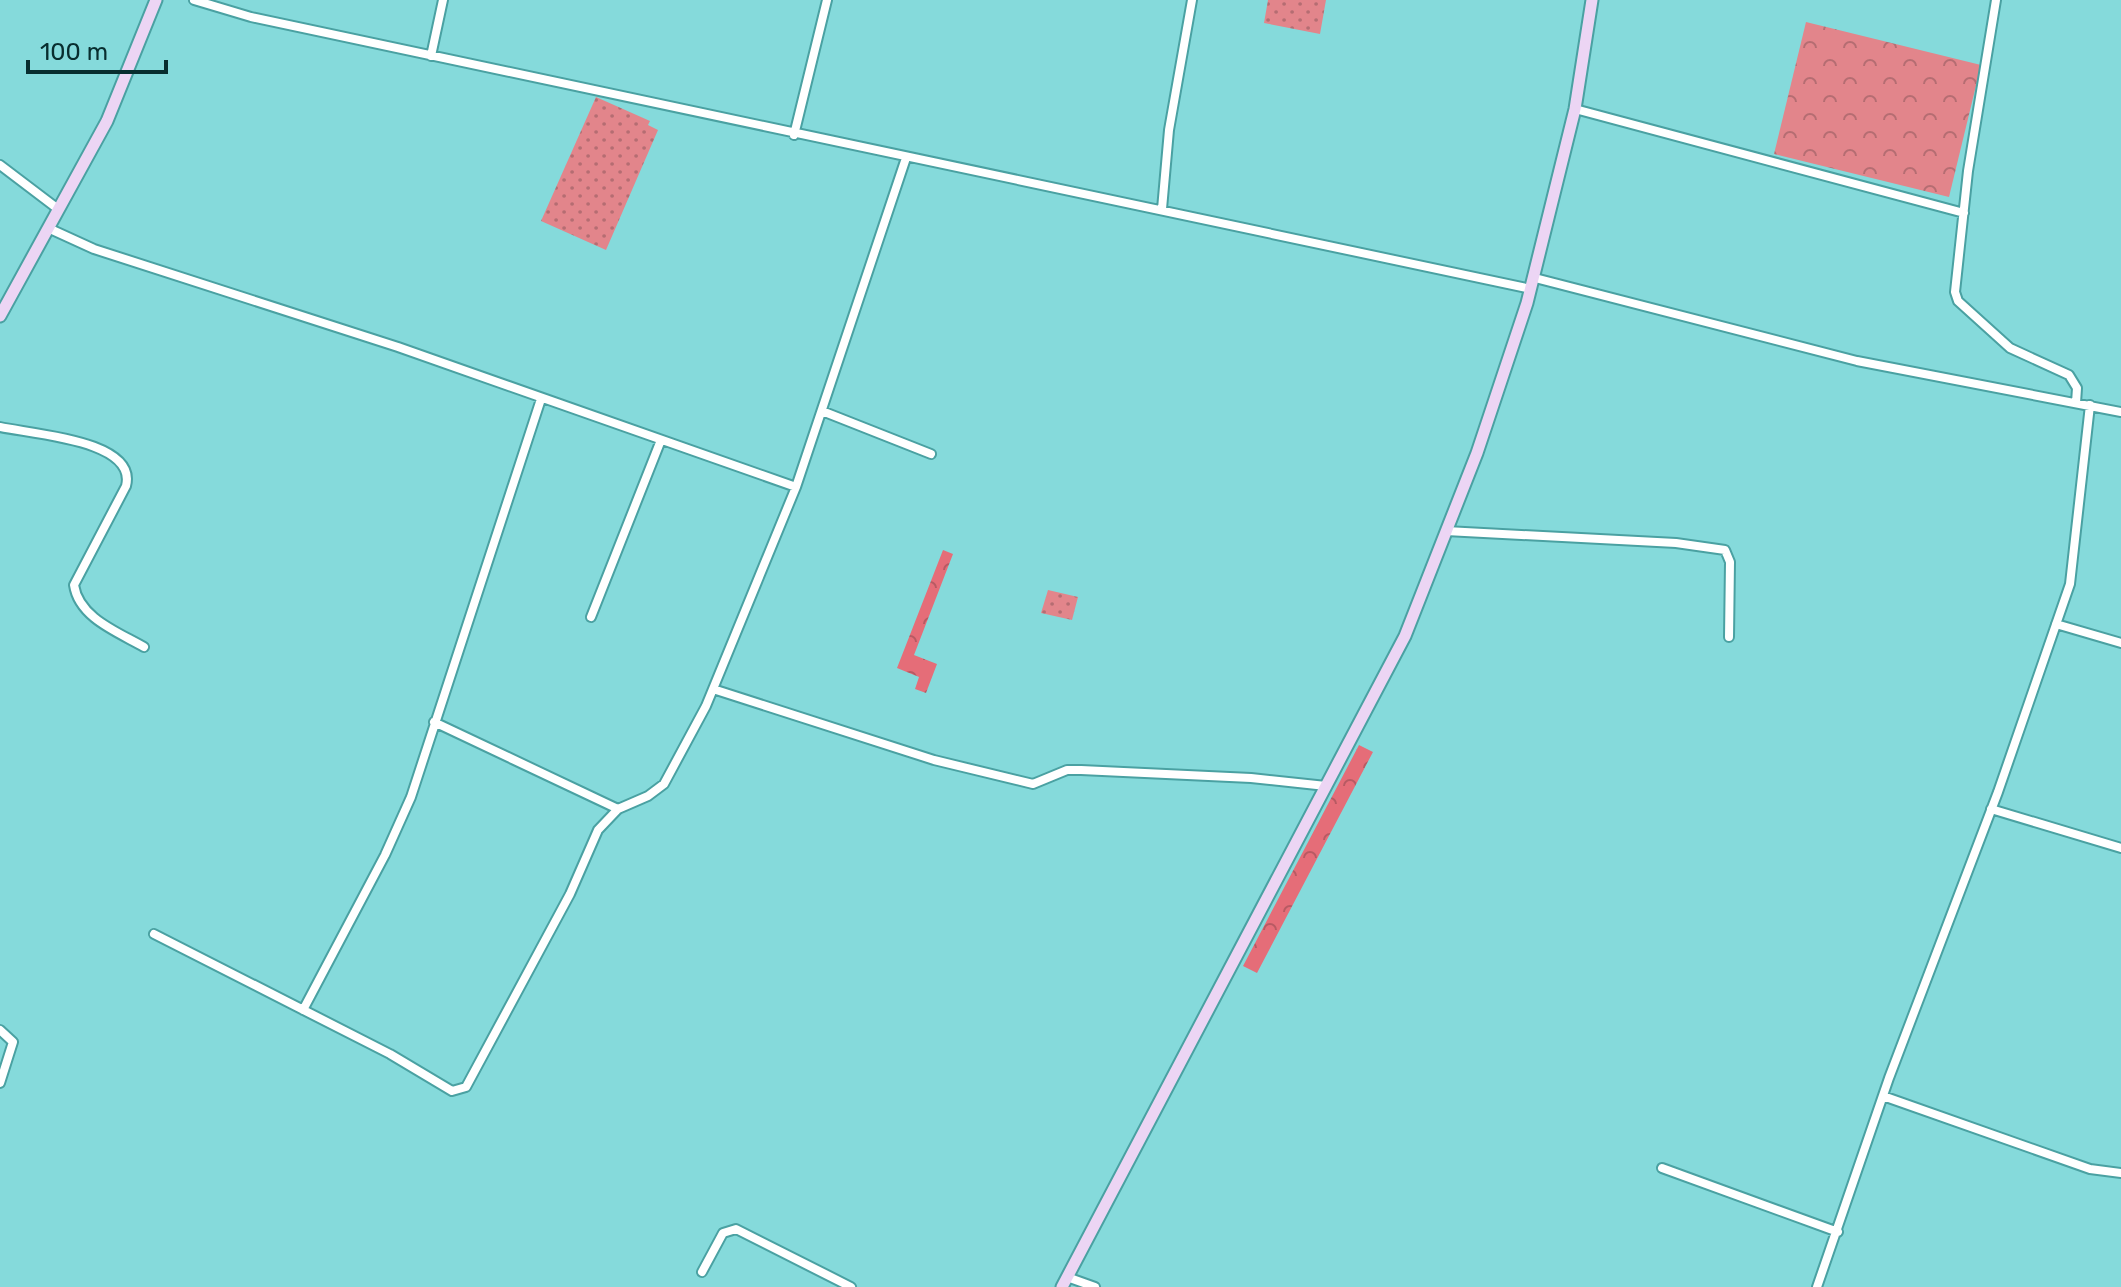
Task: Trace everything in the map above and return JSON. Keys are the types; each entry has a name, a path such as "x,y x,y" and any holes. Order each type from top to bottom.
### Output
{"street":[{"path":"0,316 107,121 156,0"},
{"path":"194,0 251,17 794,135 1533,283 1857,361 2121,412"},
{"path":"431,56 443,0"},
{"path":"794,135 827,0"},
{"path":"1162,209 1169,130 1192,0"},
{"path":"1095,1287 1065,1282 1394,659 1446,531 1503,383 1533,283 1575,109 1592,0"},
{"path":"1996,0 1955,282 1958,301 2010,348 2069,375 2077,388 2076,403"},
{"path":"1575,109 1964,213"},
{"path":"154,934 452,1091 464,1090 570,894 598,830 618,809 648,796 664,784 713,689 796,487 906,158"},
{"path":"0,165 58,209"},
{"path":"48,228 94,249 398,347 796,487"},
{"path":"303,1010 385,855 411,797 541,399"},
{"path":"1817,1287 1883,1096 1991,809 2056,624 2073,569 2090,405"},
{"path":"822,411 931,454"},
{"path":"0,427 105,451 125,466 128,476 126,486 74,585 82,606 98,621 144,647"},
{"path":"591,617 661,440"},
{"path":"1446,531 1676,543 1725,550 1730,562 1729,637"},
{"path":"2056,624 2121,643"},
{"path":"713,689 934,760 1033,784 1067,770 1081,770 1251,778 1326,786"},
{"path":"434,722 618,809"},
{"path":"1991,809 2121,848"},
{"path":"0,1030 13,1042 0,1083"},
{"path":"1883,1096 2090,1169 2121,1173"},
{"path":"1662,1168 1838,1232"},
{"path":"702,1272 723,1233 736,1229 851,1287"}],"green space":[{"path":"1268,0 1326,0 1320,34 1264,23"},
{"path":"1806,22 1981,65 1949,197 1774,154"},
{"path":"596,97 650,121 648,125 658,130 606,250 541,221"},
{"path":"943,550 953,554 914,655 937,664 926,693 915,689 919,677 897,668"},
{"path":"1048,590 1078,597 1072,620 1041,613"},
{"path":"1359,745 1373,752 1257,973 1243,966"}]}
